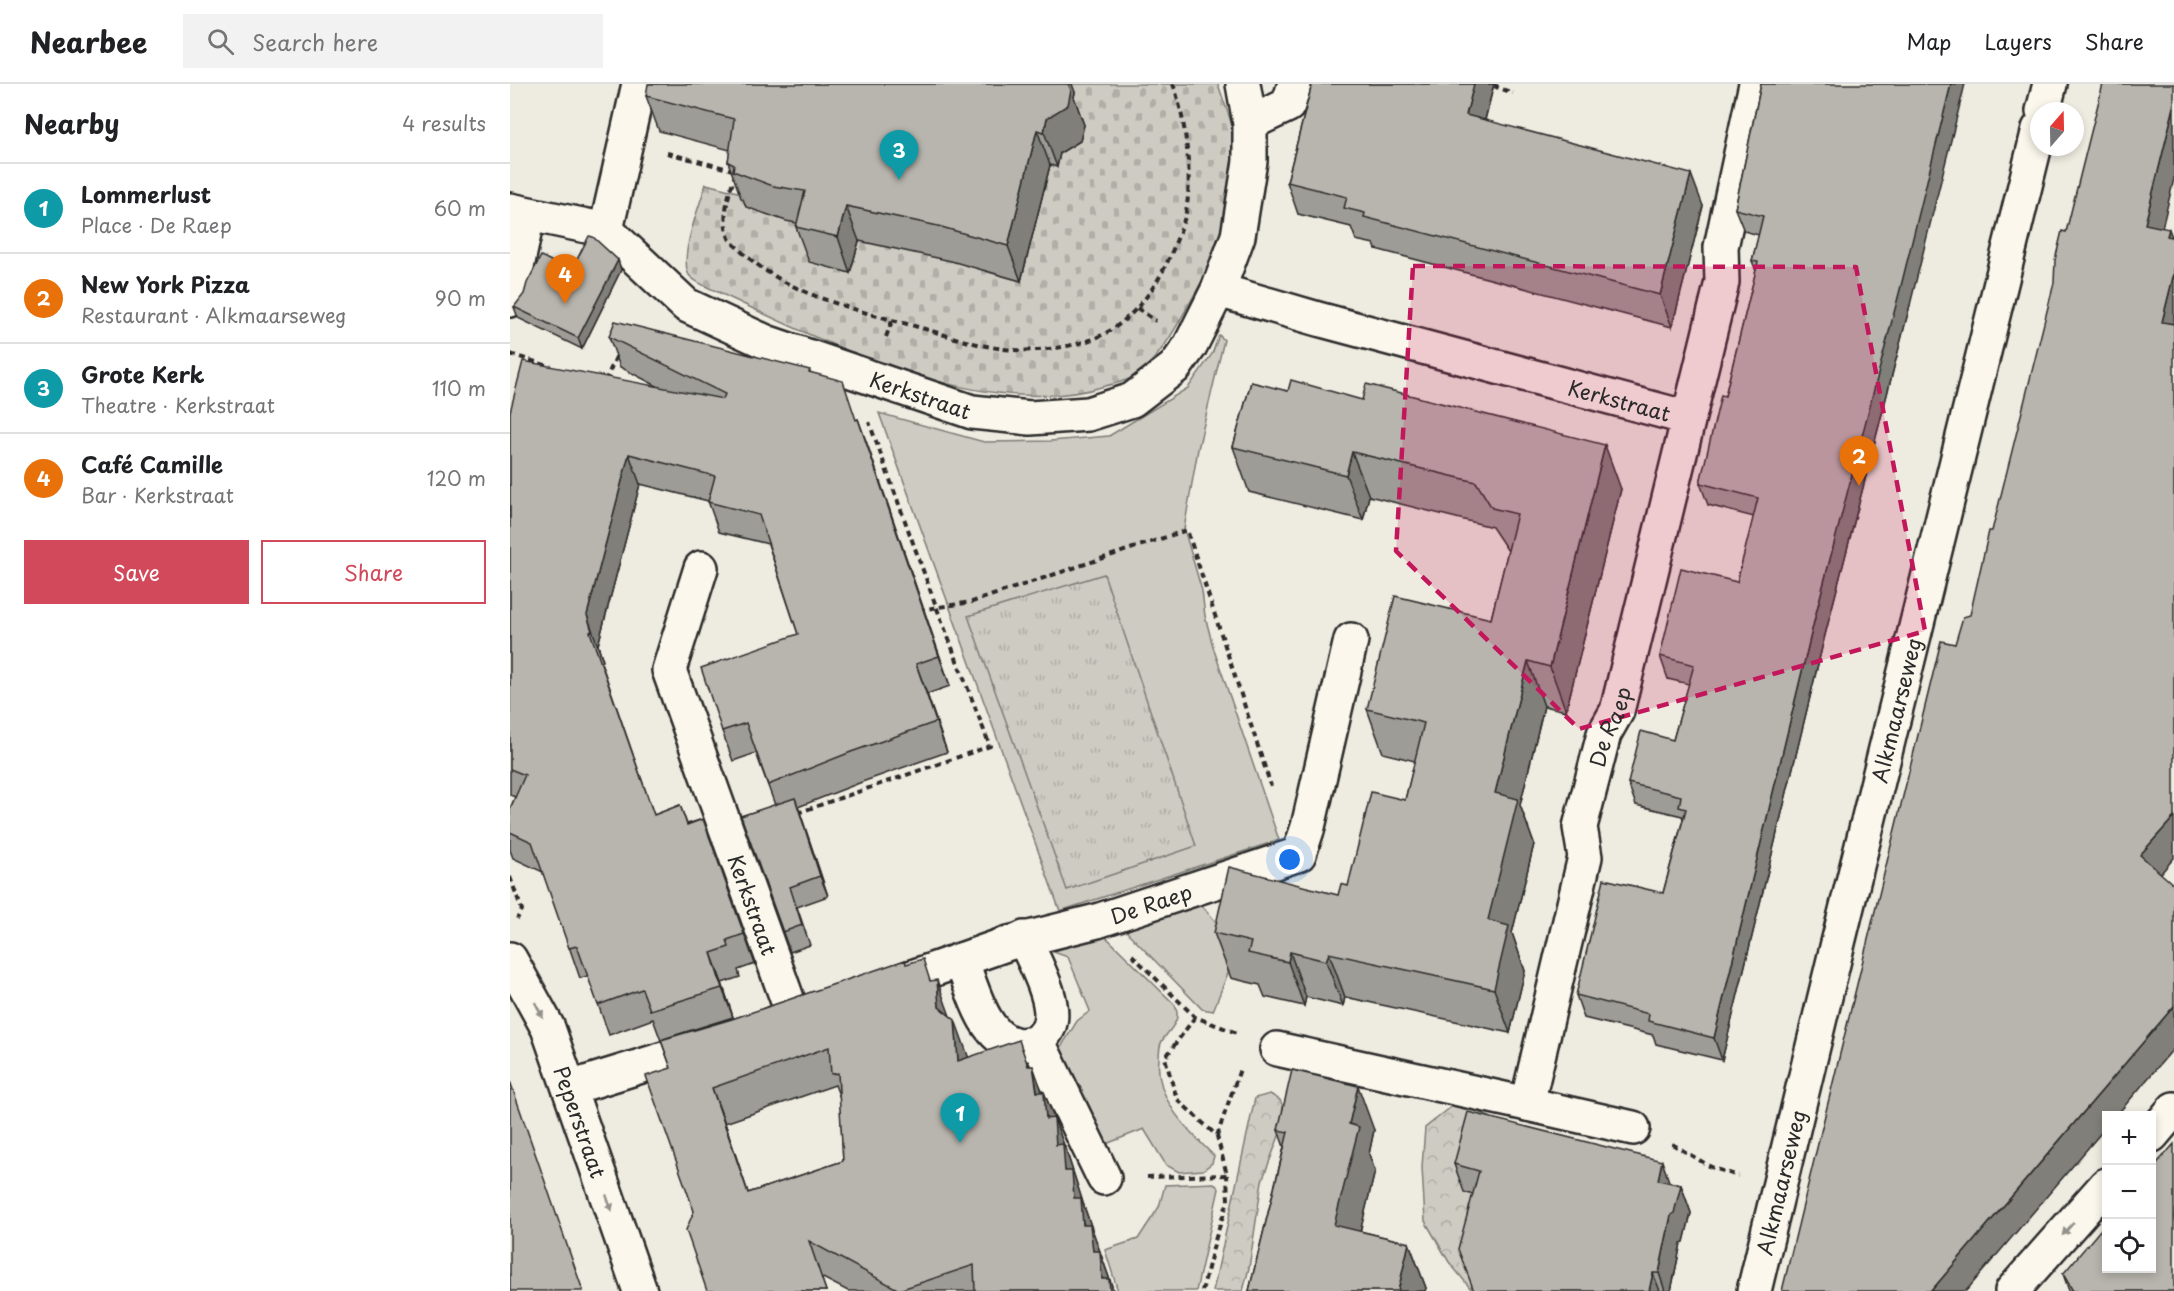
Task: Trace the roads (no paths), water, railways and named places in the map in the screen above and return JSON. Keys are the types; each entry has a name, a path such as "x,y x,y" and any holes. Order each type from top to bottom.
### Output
{"street":[{"path":"510,300 519,212 606,230 639,84"},
{"name":"Kerkstraat","path":"606,230 686,305 766,342 972,412 1030,418 1088,414 1132,400 1175,367 1190,346 1218,290 1238,236 1245,203 1250,161 1250,123 1243,84"},
{"path":"1250,123 1288,105 1295,84"},
{"name":"Kerkstraat","path":"1218,290 1318,320 1688,418 1722,282 1721,247 1756,84"},
{"path":"2045,102 2050,84"},
{"name":"Alkmaarseweg","path":"1754,1291 1836,947 2032,156"},
{"name":"De Raep","path":"1527,1104 1585,857 1580,827 1604,734 1617,711 1688,418"},
{"name":"Kerkstraat","path":"570,1088 806,1015 669,670 701,568"},
{"name":"De Raep","path":"861,995 1024,938 1097,921 1299,854 1308,827 1351,640"},
{"path":"962,960 985,1022 1002,1039 1016,1045 1038,1042 1049,1026 1051,1006 1024,938"},
{"name":"Peperstraat","path":"510,959 548,1028 640,1291"},
{"path":"1038,1042 1104,1178"},
{"path":"1264,1044 1633,1128"},
{"path":"2156,1129 2174,1109"},
{"path":"2018,1289 2102,1190"}],"place":[{"name":"Grote Kerk","path":"899,180"},
{"name":"Café Camille","path":"565,304"},
{"name":"New York Pizza","path":"1859,486"},
{"name":"Lommerlust","path":"960,1143"}]}
